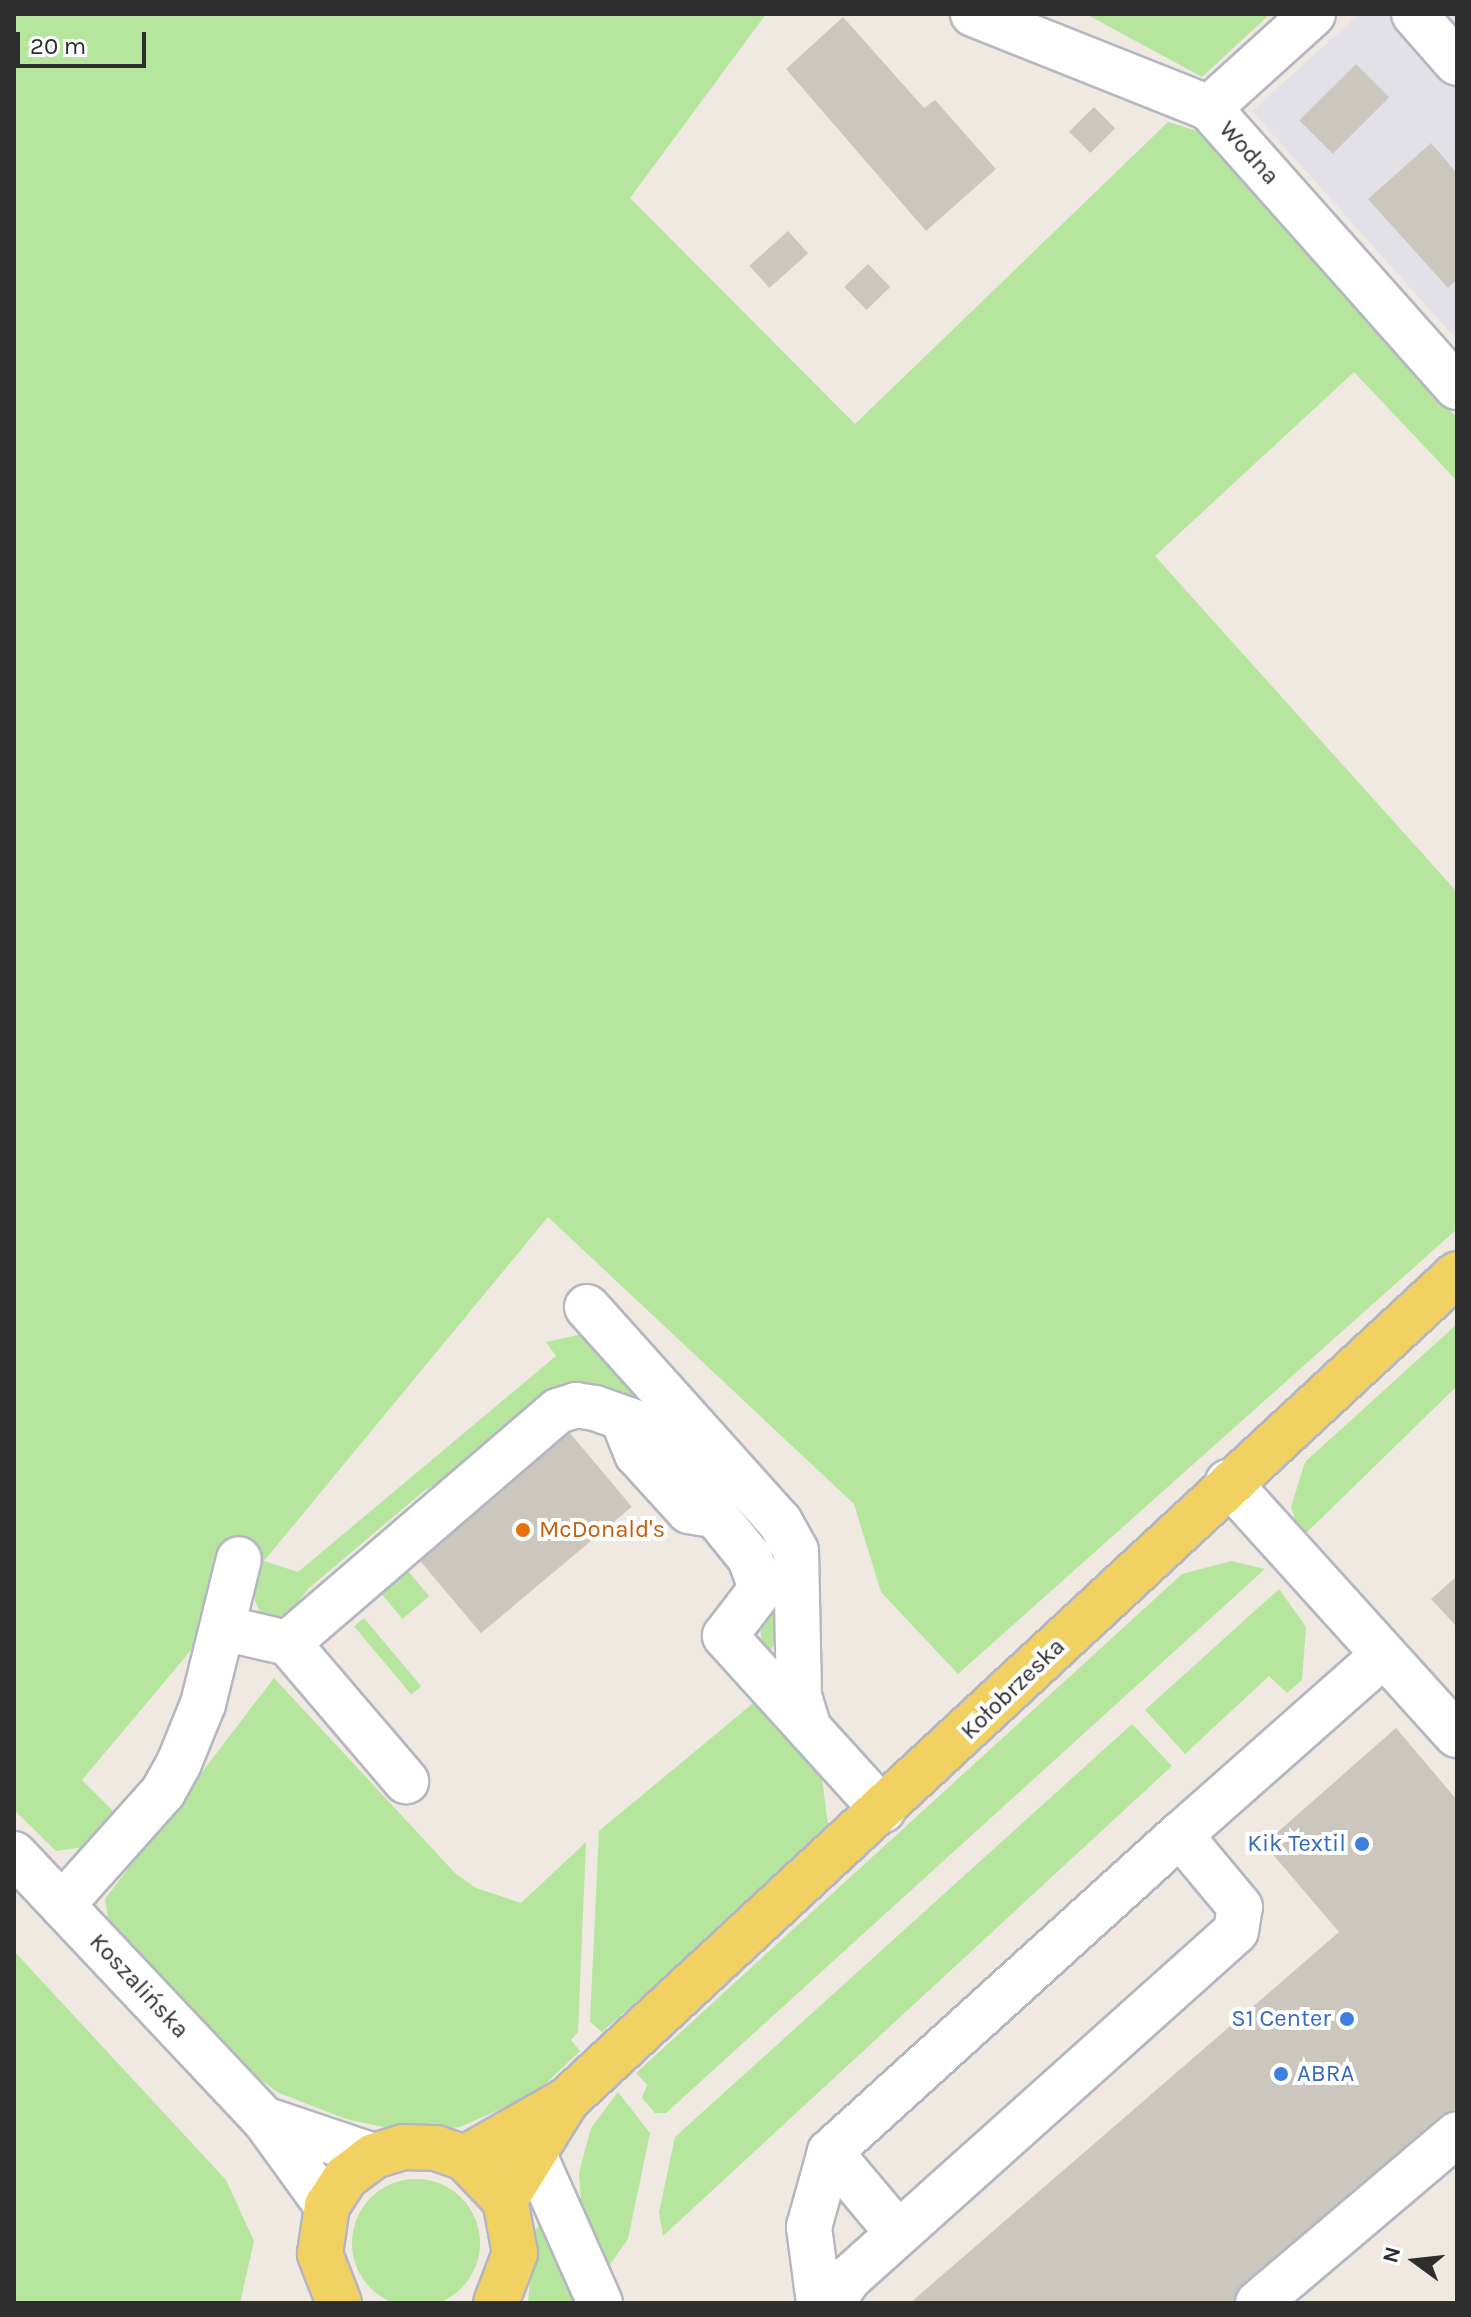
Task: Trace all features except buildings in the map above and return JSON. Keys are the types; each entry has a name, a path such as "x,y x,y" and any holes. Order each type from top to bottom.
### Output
{"main road":[{"name":"Kołobrzeska","path":"465,2158 567,2100 883,1810 1228,1482 1457,1274"},
{"name":"Kołobrzeska","path":"505,2200 535,2157 567,2100"},
{"path":"323,2294 320,2230 327,2206 346,2177 374,2156 436,2148 465,2158 505,2200 515,2253 496,2303"}],"street":[{"name":"Wodna","path":"973,14 1209,108 1457,387"},
{"path":"1209,108 1313,14"},
{"path":"1414,14 1457,63"},
{"path":"587,1307 780,1522 796,1551 799,1696 809,1728"},
{"path":"288,1643 558,1411 585,1406 624,1422 660,1431 711,1485 716,1516 750,1558 761,1589 725,1636 883,1810"},
{"path":"1228,1482 1381,1657 1457,1735"},
{"path":"62,1905 163,1792 203,1704 239,1559"},
{"path":"223,1628 288,1643 406,1781"},
{"path":"819,2303 809,2227 830,2152 1381,1657"},
{"path":"831,2303 839,2287 1236,1931 1240,1907 1180,1835"},
{"name":"Koszalińska","path":"14,1854 264,2119 327,2206"},
{"name":"Koszalińska","path":"264,2119 374,2156"},
{"path":"1258,2303 1457,2134"},
{"path":"830,2152 898,2233"},
{"path":"535,2157 600,2303"}],"shaded area":[{"path":"1359,14 1457,14 1457,340 1252,111"}],"green space":[{"path":"14,14 766,14 630,198 855,424 1168,122 1197,131 1457,418 1457,481 1354,372 1155,556 1457,892 1457,1229 958,1674 881,1592 854,1504 548,1217 264,1561 298,1572 556,1356 546,1342 587,1333 767,1534 776,1556 779,1641 770,1650 762,1642 759,1621 768,1611 600,1398 425,1490 308,1589 289,1614 274,1619 261,1614 254,1598 263,1561 224,1547 192,1649 82,1780 115,1813 84,1847 56,1851 14,1810"},
{"path":"1086,14 1270,14 1202,77"},
{"path":"1457,1324 1457,1386 1301,1538 1291,1507 1305,1462"},
{"path":"1231,1561 1265,1569 666,2113 655,2113 642,2098 647,2085 636,2073 1182,1574"},
{"path":"408,1571 429,1596 402,1619 381,1593"},
{"path":"1279,1589 1306,1627 1302,1680 1287,1693 1269,1676 1185,1754 1145,1710"},
{"path":"364,1618 421,1686 411,1695 354,1626"},
{"path":"274,1678 456,1874 476,1888 521,1903 586,1842 578,2032 571,2040 580,2051 535,2094 460,2127 407,2132 346,2119 279,2093 238,2063 110,1930 105,1899"},
{"path":"763,1695 819,1755 829,1833 602,2032 590,2022 599,1831"},
{"path":"1132,1724 1172,1766 663,2236 659,2212 675,2137"},
{"path":"14,1951 226,2180 254,2241 240,2303 14,2303"},
{"path":"618,2092 650,2133 628,2239 604,2273 582,2213 579,2173 591,2128"},
{"path":"416,2179 441,2184 461,2198 475,2218 480,2243 475,2268 461,2288 441,2302 416,2307 391,2302 371,2288 357,2268 352,2243 357,2218 371,2198 391,2184"},
{"path":"543,2217 578,2287 571,2303 528,2303 534,2234"}],"place":[{"name":"McDonald's","path":"523,1530"},
{"name":"Kik Textil","path":"1362,1844"},
{"name":"S1 Center","path":"1347,2019"},
{"name":"ABRA","path":"1281,2074"}]}
